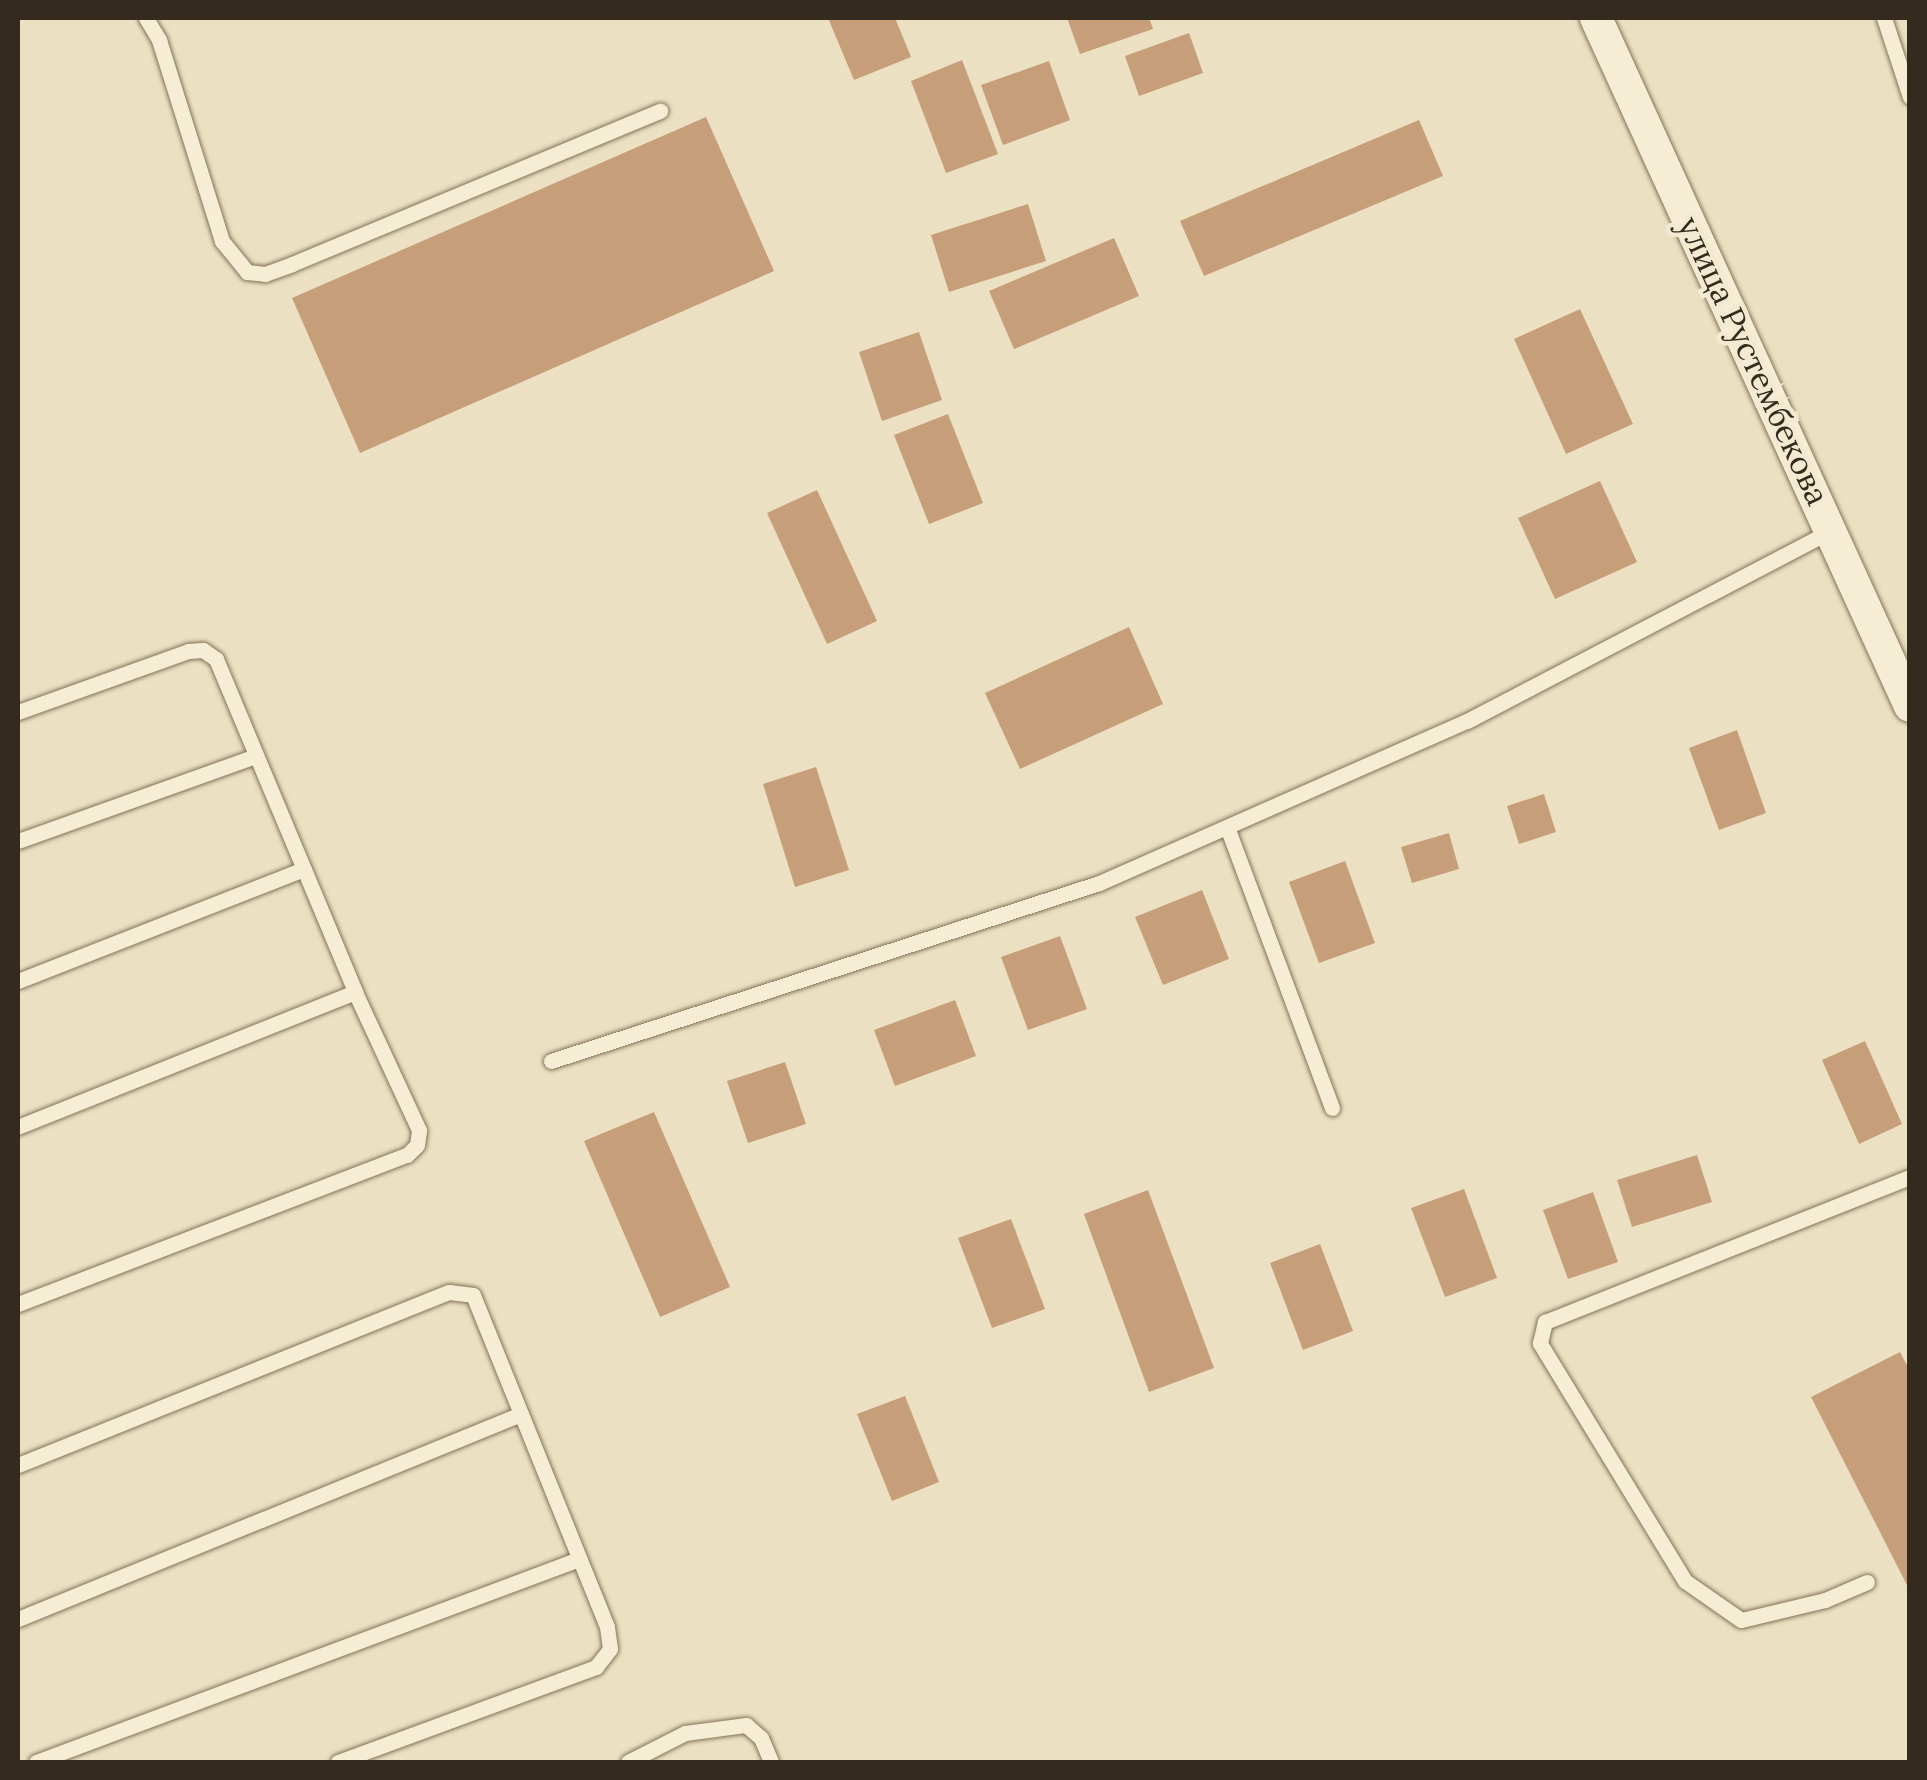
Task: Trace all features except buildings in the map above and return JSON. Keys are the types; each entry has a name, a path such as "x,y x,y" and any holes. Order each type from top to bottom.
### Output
{"street":[{"name":"улица Рустембекова","path":"1596,18 1910,706"}],"lane":[{"path":"146,18 159,40 222,241 247,272 265,274 292,264 660,112"},
{"path":"1884,18 1910,97"},
{"path":"551,1060 1099,883 1467,721 1831,531"},
{"path":"18,712 203,650 216,659 355,992 418,1130 417,1145 407,1155 18,1304"},
{"path":"18,841 256,756"},
{"path":"1227,827 1332,1108"},
{"path":"18,981 304,869"},
{"path":"18,1128 355,992"},
{"path":"1867,1582 1741,1620 1684,1581 1540,1343 1545,1322 1910,1177"},
{"path":"18,1464 449,1292 473,1295 607,1627 610,1649 596,1666 338,1762"},
{"path":"18,1619 521,1414"},
{"path":"36,1762 580,1559"},
{"path":"628,1762 685,1733 746,1725 771,1762"}]}
